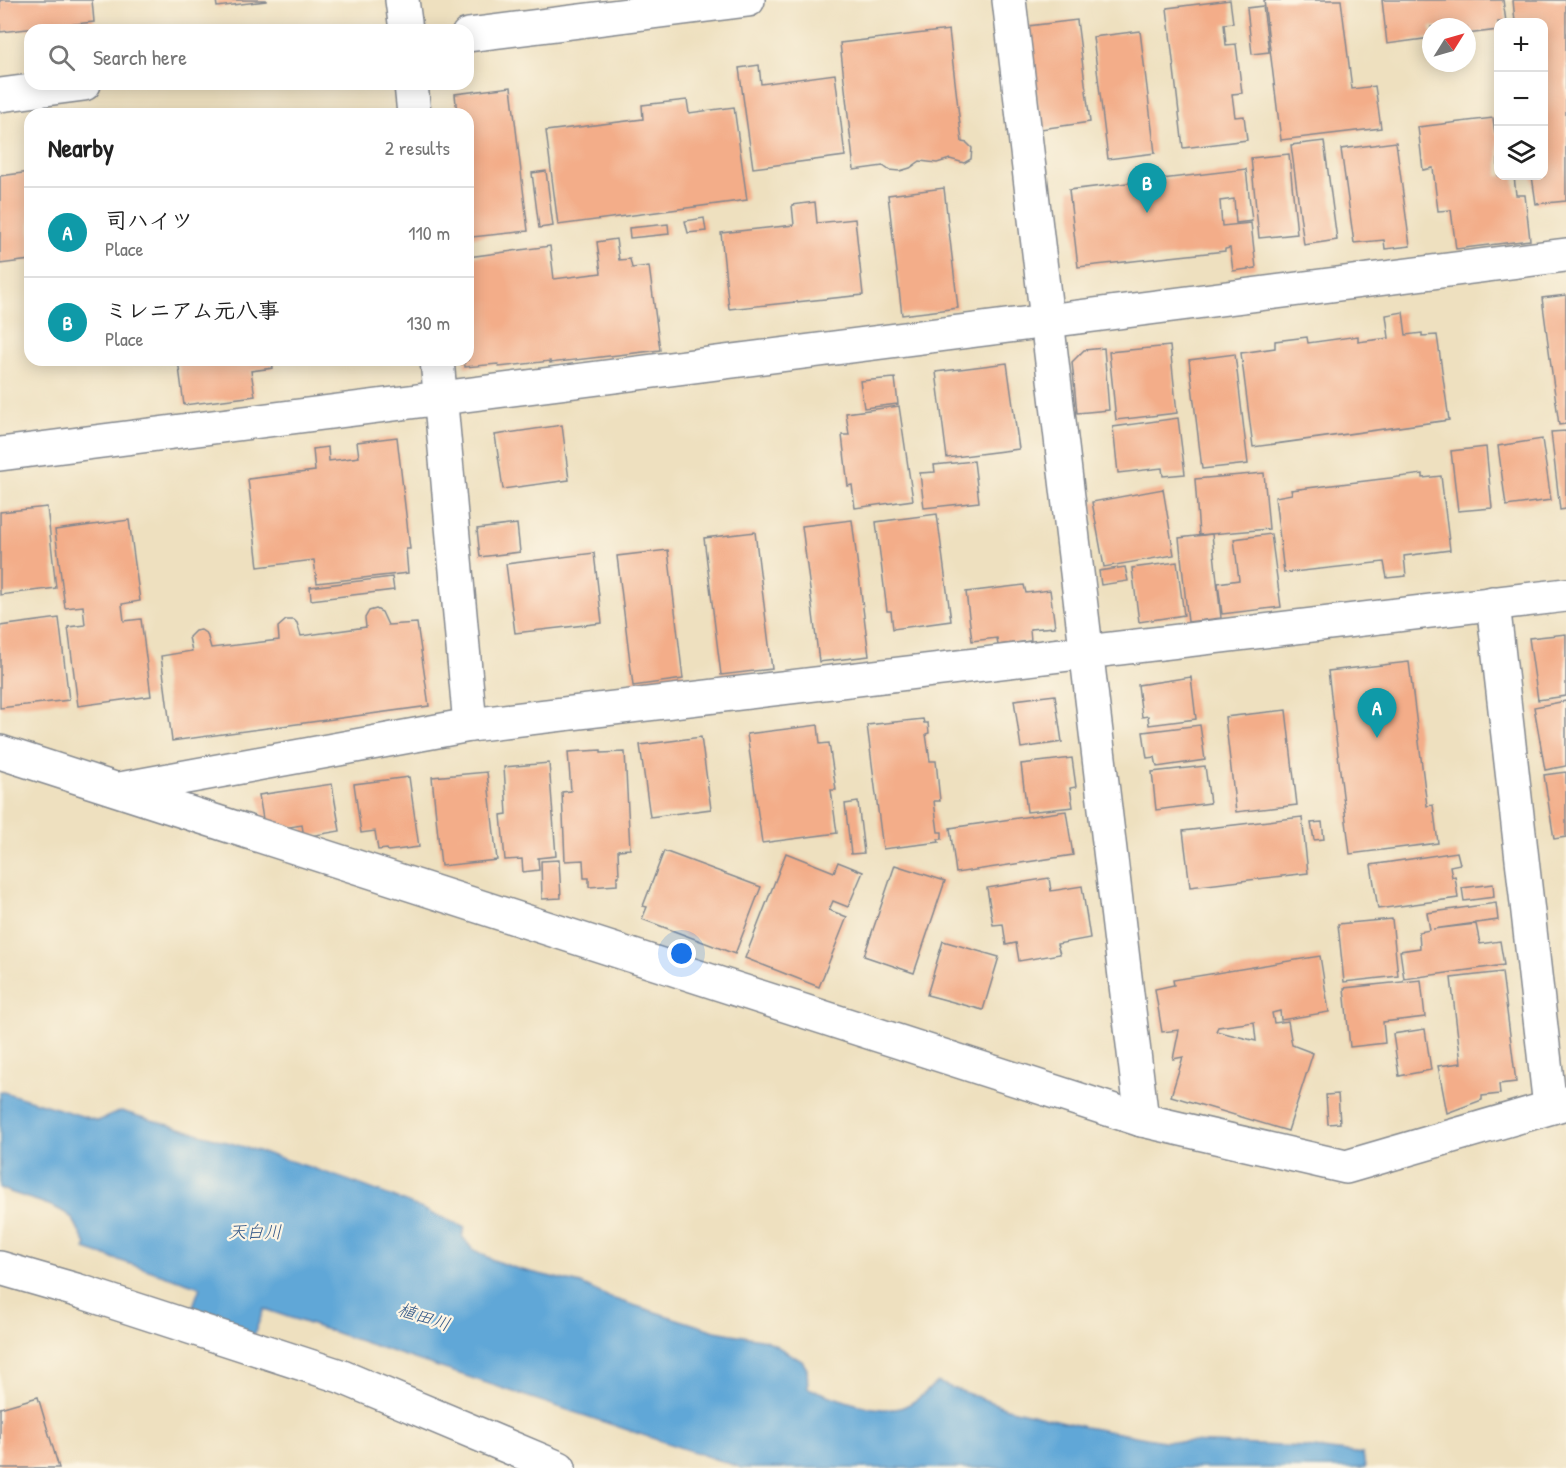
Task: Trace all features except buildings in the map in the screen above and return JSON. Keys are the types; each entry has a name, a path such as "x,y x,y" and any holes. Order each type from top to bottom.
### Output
{"street":[{"path":"402,0 405,24"},
{"path":"474,34 748,0"},
{"path":"1009,0 1143,1120"},
{"path":"0,95 38,90"},
{"path":"412,90 413,108"},
{"path":"0,454 1566,255"},
{"path":"437,366 470,725"},
{"path":"116,789 470,725 1566,595"},
{"path":"0,752 1143,1120 1346,1167 1558,1105 1492,603"},
{"path":"0,1268 76,1290 340,1376 559,1468"}],"water":[{"name":"天白川","path":"0,1091 98,1121 121,1111 339,1177 424,1209 465,1228 462,1236 472,1249 493,1260 518,1269 581,1284 611,1298 715,1331 766,1340 802,1361 807,1369 808,1388 855,1404 882,1409 903,1407 917,1399 937,1382 1007,1408 1085,1427 1163,1441 1305,1447 1363,1454 1365,1468 742,1468 264,1309 253,1337 189,1317 200,1287 85,1249 87,1245 68,1215 0,1188"}],"place":[{"name":"ミレニアム元八事","path":"1147,213"},
{"name":"司ハイツ","path":"1377,738"}],"water label":[{"name":"植田川","path":"424,1317"}]}
